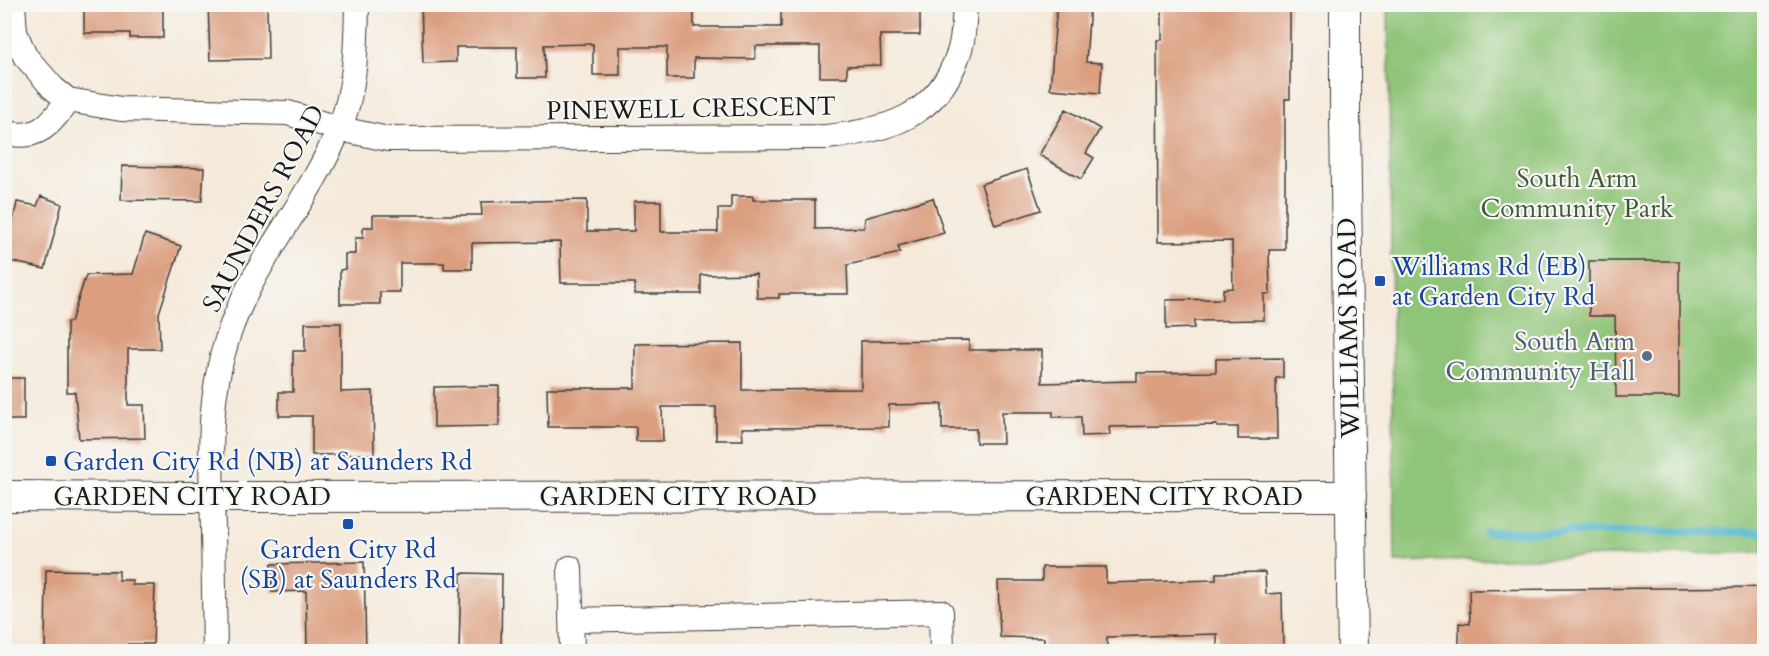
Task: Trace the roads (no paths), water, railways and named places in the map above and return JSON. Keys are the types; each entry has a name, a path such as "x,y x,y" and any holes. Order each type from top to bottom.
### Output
{"street":[{"path":"4,132 28,135 38,131 54,120 68,100 15,61 13,4"},
{"name":"SAUNDERS ROAD","path":"215,651 210,439 212,402 219,364 244,296 303,197 340,129 348,106 354,74 357,4"},
{"name":"PINEWELL CRESCENT","path":"68,100 121,109 288,113 340,129 388,138 826,137 874,131 890,126 934,99 950,74 959,53 964,4"},
{"name":"WILLIAMS ROAD","path":"1346,4 1345,118 1353,651"},
{"name":"GARDEN CITY ROAD","path":"4,496 1351,496"},
{"path":"570,568 572,651"},
{"path":"572,620 941,612 942,651"}],"waterway":[{"path":"1486,532 1764,532"}],"place":[{"name":"Williams Rd (EB) at Garden City Rd","path":"1380,281"},
{"name":"South Arm Community Hall","path":"1647,356"},
{"name":"Garden City Rd (NB) at Saunders Rd","path":"51,461"},
{"name":"Garden City Rd (SB) at Saunders Rd","path":"348,524"}],"park label":[{"name":"South Arm Community Park","path":"1577,193"}]}
